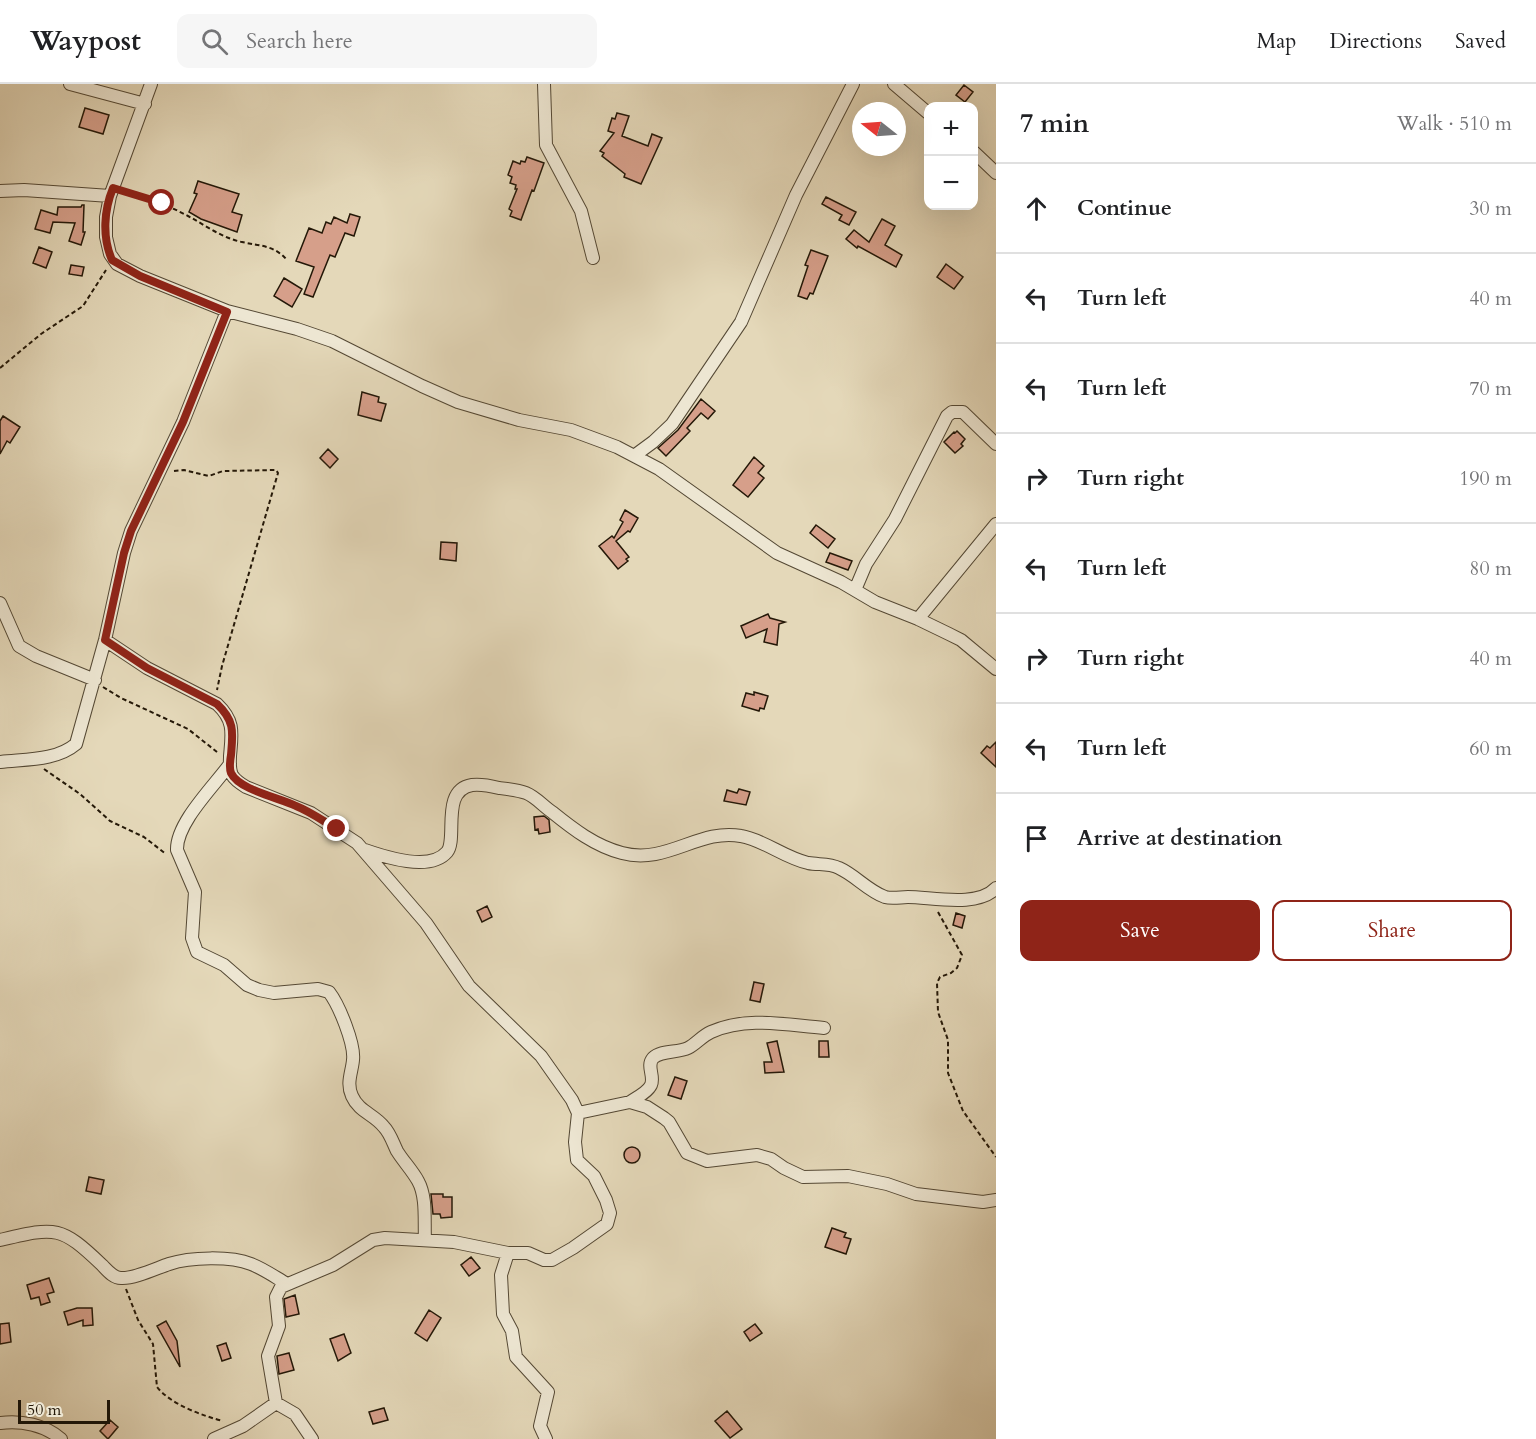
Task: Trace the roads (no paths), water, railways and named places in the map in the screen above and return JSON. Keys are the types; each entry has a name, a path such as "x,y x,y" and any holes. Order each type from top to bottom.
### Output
{"street":[{"path":"70,84 145,104"},
{"path":"151,84 111,192 106,217 106,237 112,260 140,276 227,312 297,329 332,341 458,402 519,420 571,430 617,447 671,478 777,554 855,590 875,603 918,619 961,640 996,669"},
{"path":"544,84 546,145 581,211 593,258"},
{"path":"634,456 672,424 741,322 796,195 853,84"},
{"path":"894,84 924,110"},
{"path":"978,156 996,172"},
{"path":"0,191 111,192"},
{"path":"0,762 63,753 76,744 95,680 131,531 183,422 227,312"},
{"path":"855,590 866,564 895,519 947,416 952,412 963,412 996,444"},
{"path":"918,619 996,524"},
{"path":"0,603 19,646 36,656 95,680"},
{"path":"105,640 147,668 217,704 226,713 231,722 231,774 246,787 311,813 337,829 363,850 426,923 469,986 541,1056 566,1090 578,1113 575,1152 581,1164 594,1176 610,1213 606,1224 552,1260 541,1260 528,1253 508,1253 468,1244 425,1239 385,1238 373,1240 333,1265 281,1287 277,1292 279,1326 268,1356 276,1402 295,1414 312,1439"},
{"path":"230,764 185,822 179,835 177,850 194,886 196,898 192,938 197,952 224,965 247,985 259,990 274,993 324,989 329,992 352,1047 353,1060 349,1077 352,1096 362,1110 384,1127 417,1179 424,1206 425,1239"},
{"path":"363,850 413,862 437,859 447,853 450,847 450,816 456,798 462,790 471,785 479,785 526,793 594,843 621,853 646,857 708,838 731,834 744,836 799,860 837,867 886,897 959,900 986,895 996,888"},
{"path":"578,1113 630,1102 648,1089 652,1083 650,1066 653,1058 686,1048 708,1033 723,1027 751,1023 824,1028"},
{"path":"630,1102 647,1107 664,1118 669,1122 687,1153 707,1161 757,1155 771,1159 803,1177 848,1176 922,1195 984,1202 996,1200"},
{"path":"0,1240 32,1232 51,1231 64,1234 77,1240 112,1274 121,1278 186,1260 203,1258 248,1263 287,1284"},
{"path":"508,1253 501,1275 502,1314 513,1335 516,1357 548,1392 540,1426 546,1439"},
{"path":"214,1439 243,1426 276,1402"},
{"path":"0,1423 24,1422 46,1430 61,1439"}]}
